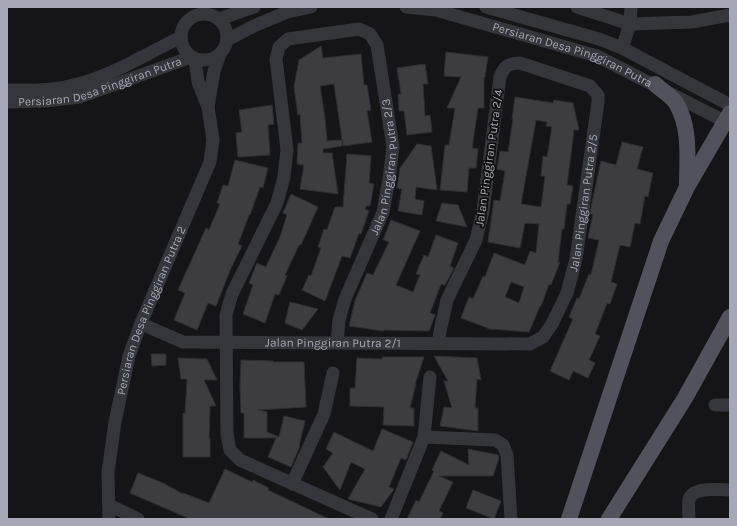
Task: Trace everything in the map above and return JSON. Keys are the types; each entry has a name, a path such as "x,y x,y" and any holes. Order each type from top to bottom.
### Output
{"main road":[{"path":"655,84 676,102 685,124 688,145 687,187"},
{"path":"570,519 662,241 687,187 728,119"},
{"path":"609,519 685,398 730,317"}],"street":[{"path":"213,13 226,28 227,40 225,48 220,54 208,60 193,58 186,51 182,44 181,37 182,29 191,12 213,13 254,7"},
{"path":"227,40 254,26 287,12 311,7"},
{"name":"Persiaran Desa Pinggiran Putra","path":"406,7 436,10 597,56 728,119"},
{"name":"Persiaran Desa Pinggiran Putra","path":"486,7 599,39 622,48 730,105"},
{"path":"577,7 630,24 692,22 730,14"},
{"path":"622,48 630,24 631,7"},
{"name":"Jalan Pinggiran Putra 2/3","path":"337,343 339,320 345,299 382,212 389,179 393,147 377,45 370,34 359,29 288,39 279,47 276,59 287,150 284,176 277,203 232,294 226,315 225,342 227,434 230,450 240,460 372,519"},
{"name":"Persiaran Desa Pinggiran Putra","path":"7,90 64,87 87,82 109,73 181,37"},
{"name":"Persiaran Desa Pinggiran Putra 2","path":"208,107 214,71 220,54"},
{"name":"Persiaran Desa Pinggiran Putra","path":"7,102 45,101 80,97 193,58"},
{"name":"Persiaran Desa Pinggiran Putra 2","path":"109,519 108,472 115,422 129,356 141,323 210,162 213,140 208,107 198,82 193,58"},
{"name":"Jalan Pinggiran Putra 2/4","path":"438,343 448,300 476,240 483,211 500,76 507,66 513,63 555,74"},
{"name":"Jalan Pinggiran Putra 2/5","path":"530,344 543,337 552,324 567,293 576,259 598,102 598,95 590,86 555,74"},
{"name":"Jalan Pinggiran Putra 2/1","path":"141,323 183,342 530,344"},
{"path":"292,484 324,414 333,374"},
{"path":"391,519 424,437 430,377"},
{"path":"715,405 730,405"},
{"path":"424,437 495,440 503,445 507,455 511,519"},
{"path":"689,519 689,499 692,493 697,491 730,490"},
{"path":"108,506 138,519"}],"building":[{"path":"321,46 323,58 361,54 364,85 367,85 371,110 367,111 372,142 343,146 334,84 320,86 327,141 342,140 342,146 323,149 323,153 332,153 338,194 300,189 304,165 297,164 298,143 302,143 300,114 298,115 294,87 299,60"},
{"path":"446,52 488,57 484,77 484,108 478,108 472,148 478,149 476,168 469,168 467,192 440,190 445,145 449,145 455,108 447,108 461,77 444,76"},
{"path":"425,64 428,84 423,84 425,116 430,115 432,132 407,135 404,111 399,111 398,94 401,94 397,68"},
{"path":"515,97 553,103 554,100 573,103 579,130 574,130 567,185 573,186 570,204 567,204 564,229 562,229 558,262 560,262 529,332 490,329 461,318 469,297 473,299 483,276 485,277 494,253 525,265 530,251 536,253 539,224 525,223 520,248 488,242 494,200 500,201 505,171 497,169 500,151 508,152","holes":["536,120 547,122 546,126 552,127 547,157 543,156 541,176 545,176 541,207 521,204","511,282 524,287 519,303 505,297"]},
{"path":"272,105 274,124 268,125 270,155 238,157 236,133 242,132 239,110"},
{"path":"622,142 643,147 637,169 653,173 648,197 645,196 640,224 635,223 630,247 620,245 611,282 617,284 610,304 607,303 595,334 600,336 589,360 595,363 588,378 573,371 569,380 550,371 573,319 569,317 577,298 579,299 589,274 591,275 599,240 588,238 593,214 590,214 601,161 616,165"},
{"path":"417,144 431,146 437,190 416,187 415,199 424,201 422,215 398,211 402,189 397,188 400,168"},
{"path":"347,154 371,156 369,183 374,184 370,206 366,206 365,209 369,211 361,234 359,233 350,258 342,256 325,301 302,290 309,275 311,276 321,248 318,247 324,229 327,230 335,207 343,207"},
{"path":"235,160 268,168 263,188 260,187 238,244 242,246 231,268 216,306 208,303 197,330 174,320 185,293 178,290 206,228 209,230 220,204 217,203 223,185 228,186"},
{"path":"291,194 318,207 301,245 299,245 285,275 287,276 279,295 275,294 265,323 243,314 253,285 249,283 257,263 266,267 280,237 287,215 283,213"},
{"path":"442,203 458,205 467,227 436,221"},
{"path":"391,220 420,231 396,285 413,292 420,275 416,274 424,255 428,257 436,235 458,243 450,266 454,268 445,285 441,284 430,313 435,315 429,331 383,331 349,326 355,301 367,273 373,275 389,242 383,240"},
{"path":"290,302 318,309 302,330 285,323"},
{"path":"151,354 166,354 166,365 152,366"},
{"path":"434,356 477,358 481,380 477,379 475,408 478,408 478,431 440,426 444,407 452,408 444,381 448,381"},
{"path":"382,357 424,357 415,384 410,408 414,408 414,426 383,425 384,407 350,406 350,388 355,388 357,358 382,359"},
{"path":"178,358 207,359 217,380 204,380 216,406 210,406 210,457 183,457 183,413 185,414 187,379 181,379"},
{"path":"241,360 304,362 306,407 258,410 267,412 267,432 279,437 284,416 305,421 300,446 291,467 268,457 276,438 244,438 244,413 241,413"},
{"path":"382,429 413,442 406,460 401,458 389,487 394,489 381,507 348,499 365,469 351,462 340,490 323,467 333,453 326,449 334,432 373,451"},
{"path":"468,449 498,455 499,458 493,476 439,476 453,482 439,511 443,513 440,519 407,519 416,500 419,502 434,471 432,470 441,451 469,465"},
{"path":"225,469 252,482 253,480 269,488 268,490 329,519 190,519 130,493 138,473 163,483 183,494 209,503"},
{"path":"473,490 501,501 494,519 466,508"}]}
